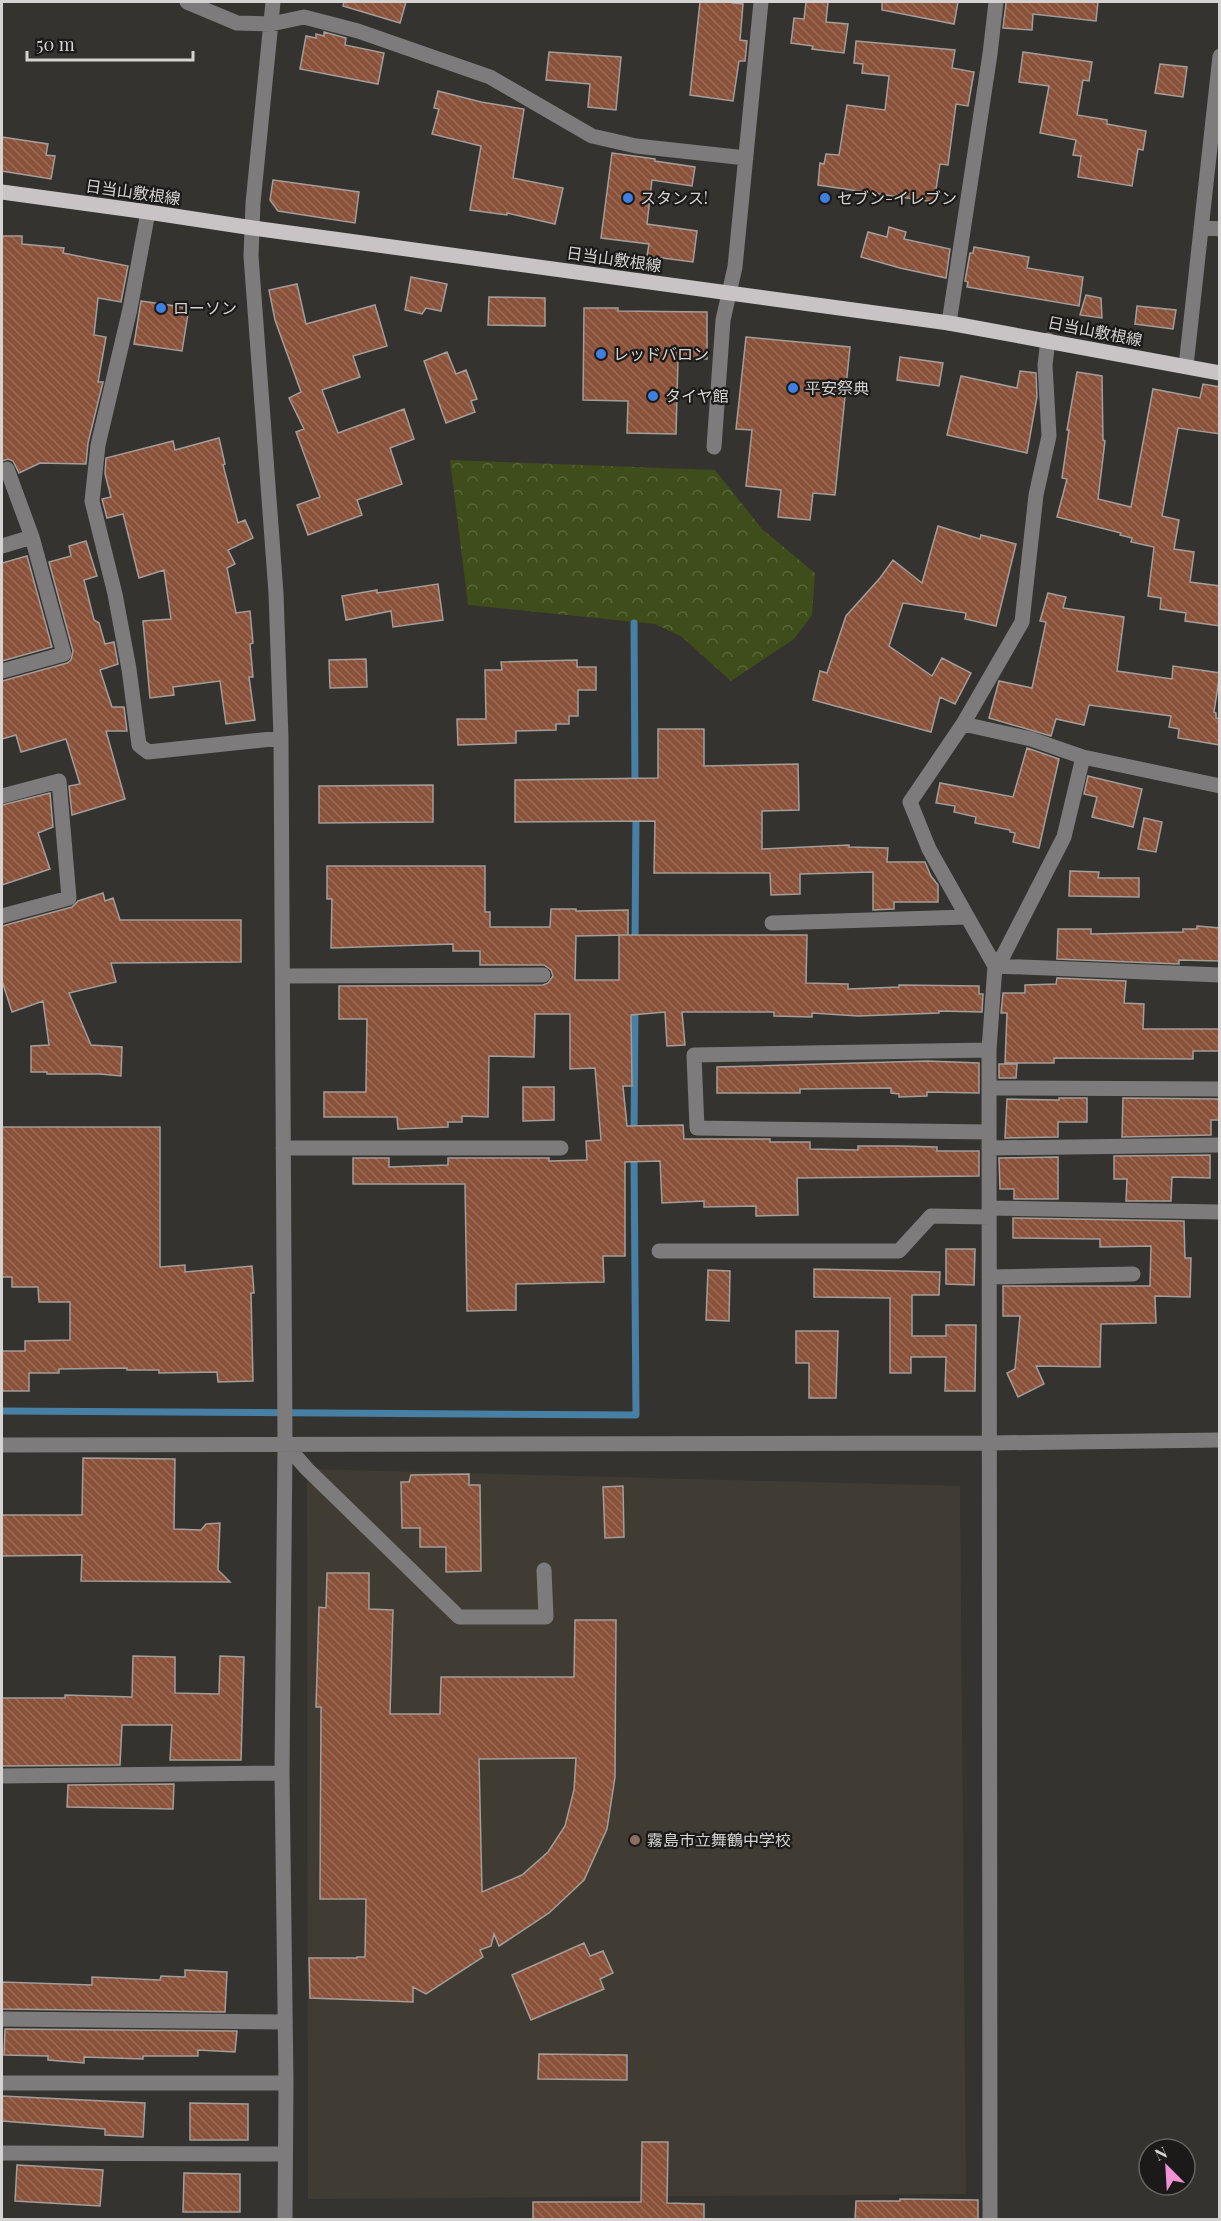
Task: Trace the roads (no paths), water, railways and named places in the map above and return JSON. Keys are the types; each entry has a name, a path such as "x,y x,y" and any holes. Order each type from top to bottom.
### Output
{"main road":[{"name":"日当山敷根線","path":"2,192 949,323 1220,373"}],"street":[{"path":"187,2 237,23 271,24 304,17 358,31 490,77 592,135 636,146 746,158"},
{"path":"273,2 253,203 251,256 276,593 281,738 285,1444 282,1773 286,2083 285,2220"},
{"path":"714,447 723,320 735,267 761,2"},
{"path":"949,323 996,2"},
{"path":"1186,366 1220,56"},
{"path":"148,212 132,298 98,444 92,501 117,605 129,669 139,745 148,752 281,738"},
{"path":"1202,226 1220,229"},
{"path":"990,2220 989,1050 995,966 929,849 910,802 963,724 1022,622 1036,495 1049,436 1045,365 1048,340"},
{"path":"2,671 64,654 32,537 8,469"},
{"path":"2,546 32,537"},
{"path":"963,724 1031,739 1083,757 1220,786"},
{"path":"995,966 1003,956 1064,837 1083,757"},
{"path":"2,796 59,781 69,898 2,915"},
{"path":"772,923 967,916"},
{"path":"995,966 1220,975"},
{"path":"283,976 543,975"},
{"path":"989,1050 694,1055 697,1128 990,1132"},
{"path":"990,1088 1220,1089"},
{"path":"989,1148 1220,1145"},
{"path":"284,1148 561,1148"},
{"path":"659,1251 899,1251 931,1216 989,1213 1220,1212"},
{"path":"989,1277 1133,1274"},
{"path":"2,1445 989,1443 1220,1440"},
{"path":"285,1444 306,1469 459,1617 546,1617 544,1570"},
{"path":"2,1776 282,1773"},
{"path":"2,2019 285,2022"},
{"path":"2,2083 286,2083"},
{"path":"2,2153 284,2154"}],"waterway":[{"path":"634,623 635,785"},
{"path":"635,944 636,814"},
{"path":"634,1133 635,1006"},
{"path":"2,1411 636,1415 634,1153"}],"place":[{"name":"スタンス!","path":"628,198"},
{"name":"セブン-イレブン","path":"825,198"},
{"name":"ローソン","path":"161,308"},
{"name":"レッドバロン","path":"601,354"},
{"name":"平安祭典","path":"793,388"},
{"name":"タイヤ館","path":"653,396"},
{"name":"霧島市立舞鶴中学校","path":"635,1840"}]}
